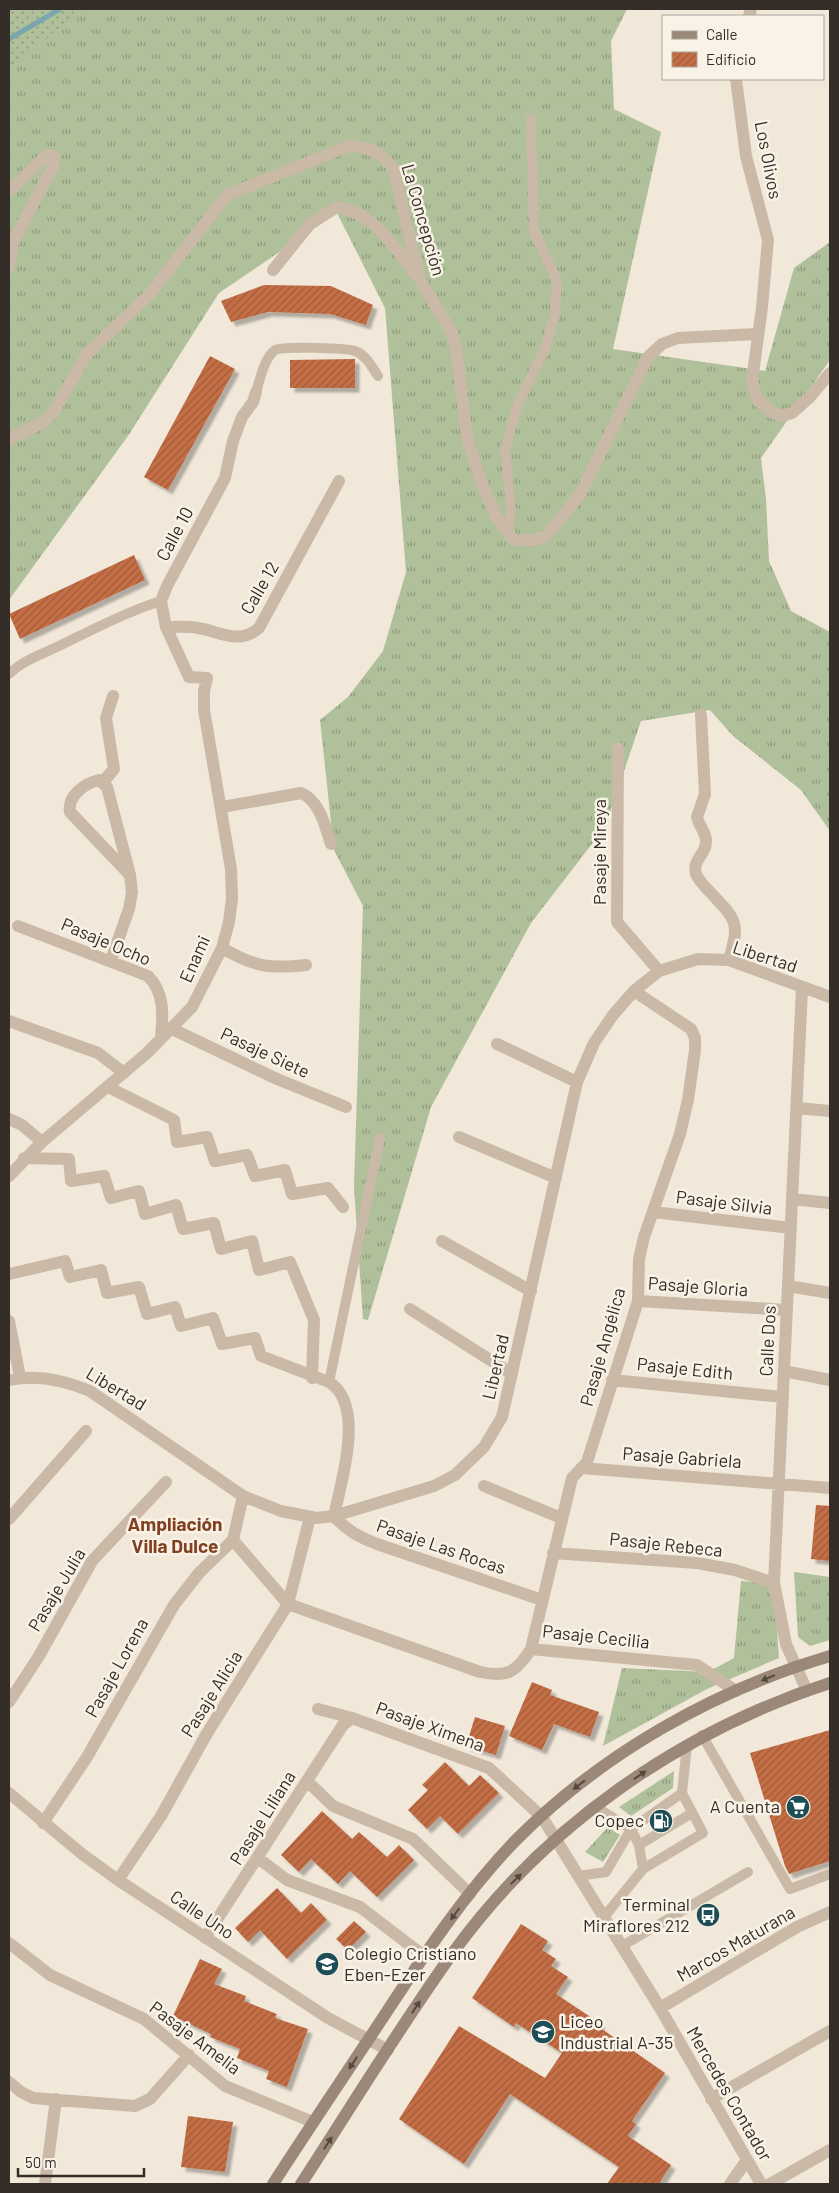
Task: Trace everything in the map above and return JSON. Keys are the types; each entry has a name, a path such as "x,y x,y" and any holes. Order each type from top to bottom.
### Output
{"main road":[{"path":"273,2184 424,1956 470,1894 515,1841 612,1760 650,1734 736,1691 796,1666 830,1656"},
{"path":"301,2184 453,1952 507,1888 556,1840 637,1777 702,1735 807,1691 830,1684"}],"street":[{"name":"Los Olivos","path":"736,80 746,156 766,230 768,248 757,334"},
{"name":"La Concepción","path":"9,439 42,422 53,413 87,354 149,294 227,195 349,146 368,147 383,156 393,168 420,280 451,331 456,348 467,437 480,479 496,516 508,534"},
{"path":"9,191 47,155 54,156 53,167 13,242 9,267"},
{"path":"273,270 310,224 337,206 351,209 374,223 420,280"},
{"path":"508,534 514,540 524,542 536,540 546,535 579,496 648,356 662,344 678,338 757,334 752,381 757,399 771,412 782,416 792,413 802,406 830,373"},
{"name":"Calle 10","path":"161,601 166,586 225,478 233,441 242,417 253,402 256,392"},
{"name":"Calle 12","path":"166,627 197,628 238,638 247,636 259,628 339,482"},
{"path":"161,601 166,627"},
{"name":"Enami","path":"9,1176 24,1158 124,1073 192,1007 222,948 229,922 232,899 231,869 222,807 204,710 204,691 208,678 189,677 166,627"},
{"path":"103,782 114,769 106,718 112,696"},
{"path":"701,715 705,794 697,817 706,836 706,844 695,862 695,868 700,881 733,917 736,926 735,938 729,960"},
{"name":"Pasaje Mireya","path":"618,748 617,922 659,971"},
{"path":"111,960 129,909 132,892 130,875 111,797 103,782 99,780 86,785 72,799 70,812 130,875"},
{"path":"222,807 301,793 309,796 314,803 323,819 331,844"},
{"name":"Pasaje Ocho","path":"18,926 111,960 148,976 155,983 162,1002 161,1038"},
{"path":"222,948 244,961 273,968 306,965"},
{"name":"Libertad","path":"15,1378 64,1380 90,1391 243,1496 280,1511 310,1517 334,1516 434,1486 455,1474 484,1447 502,1417 577,1082 594,1043 613,1015 634,991 659,971 698,959 729,960 830,997"},
{"name":"Calle Dos","path":"802,988 774,1583 786,1644 807,1691"},
{"name":"Pasaje Angélica","path":"531,1649 572,1478 587,1462 638,1301 639,1259 680,1134 688,1100 695,1038 690,1029 634,991"},
{"path":"9,1021 98,1053 124,1073"},
{"name":"Pasaje Siete","path":"170,1028 278,1079 346,1107"},
{"path":"497,1044 577,1082"},
{"path":"108,1087 174,1120 177,1142 207,1137 215,1161 247,1155 255,1176 286,1170 292,1194 328,1188 343,1207"},
{"path":"797,1108 830,1112"},
{"path":"9,1119 22,1125 42,1142"},
{"path":"459,1137 556,1178"},
{"path":"24,1158 69,1159 71,1181 104,1176 111,1198 139,1191 145,1214 176,1205 183,1229 214,1223 221,1248 252,1241 259,1270 290,1262 314,1320 312,1378"},
{"path":"792,1199 830,1203"},
{"name":"Pasaje Silvia","path":"653,1212 791,1228"},
{"path":"442,1241 531,1291"},
{"path":"9,1274 66,1261 70,1277 101,1270 107,1293 139,1287 147,1314 175,1307 181,1326 213,1318 222,1344 255,1338 261,1356 338,1387 343,1396 348,1415 345,1461 334,1516"},
{"path":"788,1286 830,1293"},
{"name":"Pasaje Gloria","path":"638,1301 787,1310"},
{"path":"410,1309 512,1374"},
{"path":"9,1321 15,1378"},
{"path":"784,1371 830,1380"},
{"name":"Pasaje Edith","path":"612,1380 783,1397"},
{"path":"9,1518 86,1431"},
{"name":"Pasaje Gabriela","path":"582,1468 779,1482 830,1488"},
{"name":"Pasaje Julia","path":"9,1702 39,1656 92,1561 166,1482"},
{"path":"484,1486 561,1518"},
{"path":"243,1496 233,1540 288,1604"},
{"name":"Pasaje Las Rocas","path":"334,1516 357,1536 542,1600"},
{"name":"Pasaje Alicia","path":"118,1880 161,1816 206,1735 288,1604 310,1517"},
{"name":"Pasaje Lorena","path":"43,1823 87,1757 174,1604 199,1573 233,1540"},
{"name":"Pasaje Rebeca","path":"553,1553 697,1563 736,1570 774,1583"},
{"name":"Pasaje Cecilia","path":"288,1604 480,1672 497,1676 513,1671 521,1665 531,1649 697,1665 736,1691"},
{"name":"Pasaje Ximena","path":"318,1709 352,1718 489,1768 542,1817"},
{"name":"Pasaje Liliana","path":"205,1938 343,1725 352,1718"},
{"path":"307,1781 333,1806 356,1818 396,1830 413,1839 470,1894"},
{"name":"Calle Uno","path":"9,1793 43,1823 118,1880 328,2018 388,2050"},
{"name":"Mercedes Contador","path":"542,1817 660,2008 761,2184"},
{"path":"258,1858 287,1880 360,1907 424,1956"},
{"name":"Marcos Maturana","path":"660,2008 797,1927 830,1912"},
{"name":"Pasaje Amelia","path":"9,1943 50,1975 144,2019 190,2055 225,2086 313,2122"},
{"path":"711,2099 830,2032"},
{"path":"9,2082 27,2096 135,2106 143,2104 190,2055"},
{"path":"45,2184 56,2099"},
{"path":"770,2184 830,2150"},
{"path":"730,2184 747,2160"}],"lane":[{"path":"508,534 512,510 505,448 518,404 547,344 555,313 557,280 534,232 531,119"},
{"path":"256,392 269,357 276,350 289,347 355,351 365,358 378,376"},
{"path":"9,674 27,662 82,635 142,607 161,601"},
{"path":"329,1382 380,1138"},
{"path":"702,1735 790,1889 830,1874"},
{"path":"604,1917 643,1869 703,1833 682,1793 687,1745"},
{"path":"578,1876 606,1872 631,1829 682,1793"},
{"path":"596,1807 631,1829 639,1845 643,1869"},
{"path":"639,1845 692,1813"},
{"path":"622,1946 748,1872"}],"green space":[{"path":"9,9 627,9 611,41 614,109 661,132 613,349 765,371 794,268 830,242 830,360 761,458 766,499 769,561 791,611 830,632 830,831 801,790 733,736 710,710 641,721 605,827 531,923 431,1107 368,1320 363,1319 354,1187 363,906 334,850 320,720 348,697 383,651 406,572 385,308 337,213 219,293 128,436 9,600"},
{"path":"9,9 85,9 17,61 9,73"},
{"path":"794,1572 830,1577 830,1640 810,1646 798,1637"},
{"path":"741,1581 774,1584 779,1658 707,1689 603,1746 622,1668 708,1672 734,1658"},
{"path":"674,1771 673,1788 631,1816 619,1807"},
{"path":"608,1827 620,1835 603,1862 585,1852"}],"building":[{"path":"264,285 331,286 373,305 366,325 330,314 268,312 231,322 221,301"},
{"path":"210,356 235,369 168,490 144,477"},
{"path":"355,359 355,388 290,388 290,360"},
{"path":"134,555 145,580 20,639 9,614"},
{"path":"816,1505 830,1506 830,1561 811,1559"},
{"path":"532,1682 552,1690 550,1695 599,1712 590,1737 554,1724 542,1750 509,1736"},
{"path":"475,1717 505,1726 496,1755 466,1746"},
{"name":"A Cuenta","path":"830,1730 830,1861 789,1874 750,1753"},
{"path":"445,1762 469,1786 480,1775 499,1793 458,1834 440,1816 427,1829 408,1810 428,1790 422,1785"},
{"path":"322,1811 352,1839 359,1832 387,1857 399,1845 414,1860 377,1897 350,1871 338,1884 311,1859 299,1872 281,1855"},
{"path":"277,1888 301,1913 311,1903 327,1920 287,1959 260,1930 248,1942 235,1928"},
{"path":"354,1921 366,1932 348,1950 336,1939"},
{"path":"521,1924 548,1941 542,1950 556,1959 551,1966 568,1977 556,1994 601,2024 599,2027 665,2073 632,2121 636,2124 628,2136 671,2165 659,2184 607,2184 619,2167 510,2094 464,2164 399,2119 459,2026 545,2078 562,2053 516,2023 514,2027 472,1998"},
{"path":"200,1959 222,1969 214,1984 246,1996 244,2001 277,2014 275,2018 308,2029 287,2087 266,2079 269,2071 237,2058 240,2049 210,2037 211,2034 173,2016"},
{"path":"188,2116 233,2122 225,2172 181,2167"}],"waterway":[{"path":"9,39 60,9"}],"place":[{"name":"A Cuenta","path":"798,1807"},
{"name":"Copec","path":"661,1821"},
{"name":"Terminal Miraflores 212","path":"708,1915"},
{"name":"Colegio Cristiano Eben-Ezer","path":"327,1964"},
{"name":"Liceo Industrial A-35","path":"543,2032"}],"district":[{"name":"Ampliación Villa Dulce","path":"175,1535"}]}
